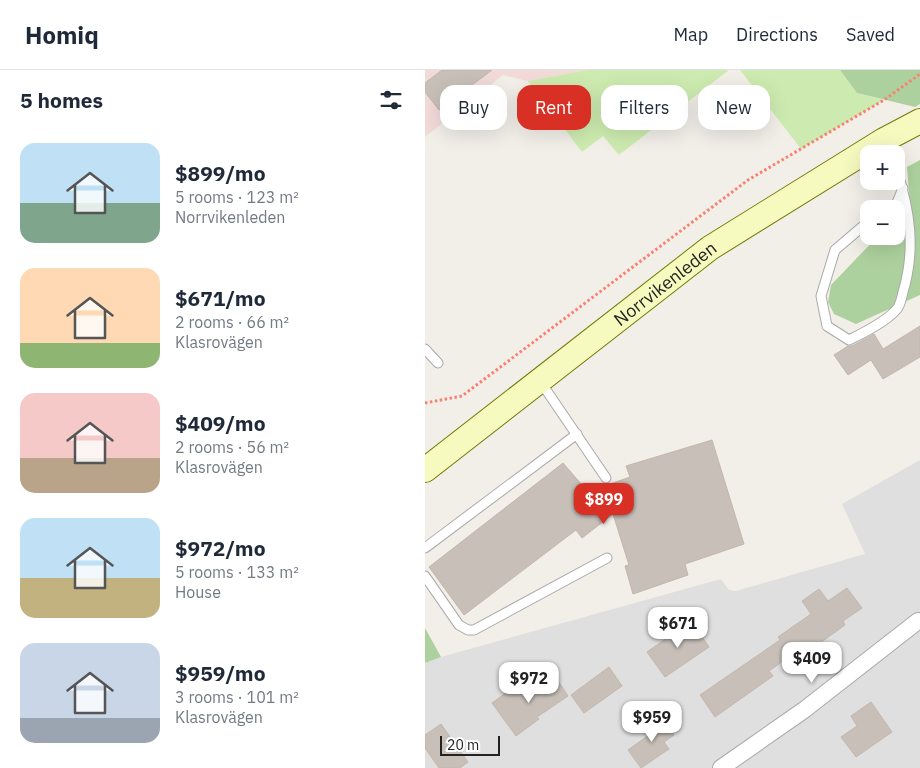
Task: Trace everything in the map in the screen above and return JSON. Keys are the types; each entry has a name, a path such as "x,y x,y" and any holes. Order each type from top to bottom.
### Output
{"main road":[{"name":"Norrvikenleden","path":"426,467 710,248 885,144 920,121"}],"street":[{"path":"721,768 804,710 918,621"}],"lane":[{"path":"860,229 835,250 821,296 827,326 849,340 869,331 898,309 909,272 911,233 904,190"},
{"path":"425,349 438,363"},
{"path":"540,380 606,478"},
{"path":"425,548 577,434"},
{"path":"425,576 459,625 468,630 474,630 607,558"}],"path":[{"path":"425,403 461,396 749,180 884,100 920,74"}],"shaded area":[{"path":"425,70 587,70 528,81 503,75 490,85 440,85 440,125 425,137"},
{"path":"920,460 920,768 425,768 425,663 721,579 729,590 736,591 865,554 842,504"}],"green space":[{"path":"587,70 729,70 710,85 698,85 698,94 688,102 688,85 601,85 601,130 651,130 619,155 603,136 582,152 565,130 591,130 591,85 531,85 528,81"},
{"path":"740,70 840,70 857,93 884,100 801,149 770,109 770,85 752,85"},
{"path":"840,70 920,70 920,104 915,107 857,93"},
{"path":"920,160 920,295 856,324 834,314 828,302 831,285 869,245 905,245 905,209 910,204 907,167"},
{"path":"425,628 441,657 425,663"}],"building":[{"path":"442,70 492,70 472,85 440,85 439,110 425,92 425,83"},
{"path":"920,326 920,357 883,379 871,360 848,375 834,355 874,334 883,349"},
{"path":"712,440 744,544 685,564 688,575 633,594 625,566 629,565 613,514 582,538 576,530 464,615 429,567 563,463 588,492 630,477 626,466"},
{"path":"847,588 862,608 843,621 845,625 806,653 802,648 769,671 773,676 715,717 700,695 780,640 778,637 811,614 802,601 819,589 828,601"},
{"path":"691,621 709,647 665,677 647,652"},
{"path":"609,667 622,686 584,713 571,695"},
{"path":"554,675 568,696 537,717 539,719 516,736 492,703 515,686 523,697"},
{"path":"871,702 892,732 856,757 841,737 857,726 851,716"},
{"path":"660,715 674,735 664,742 669,749 641,768 628,750 653,732 647,724"},
{"path":"441,724 468,762 460,768 439,768 425,748 425,735"}]}
